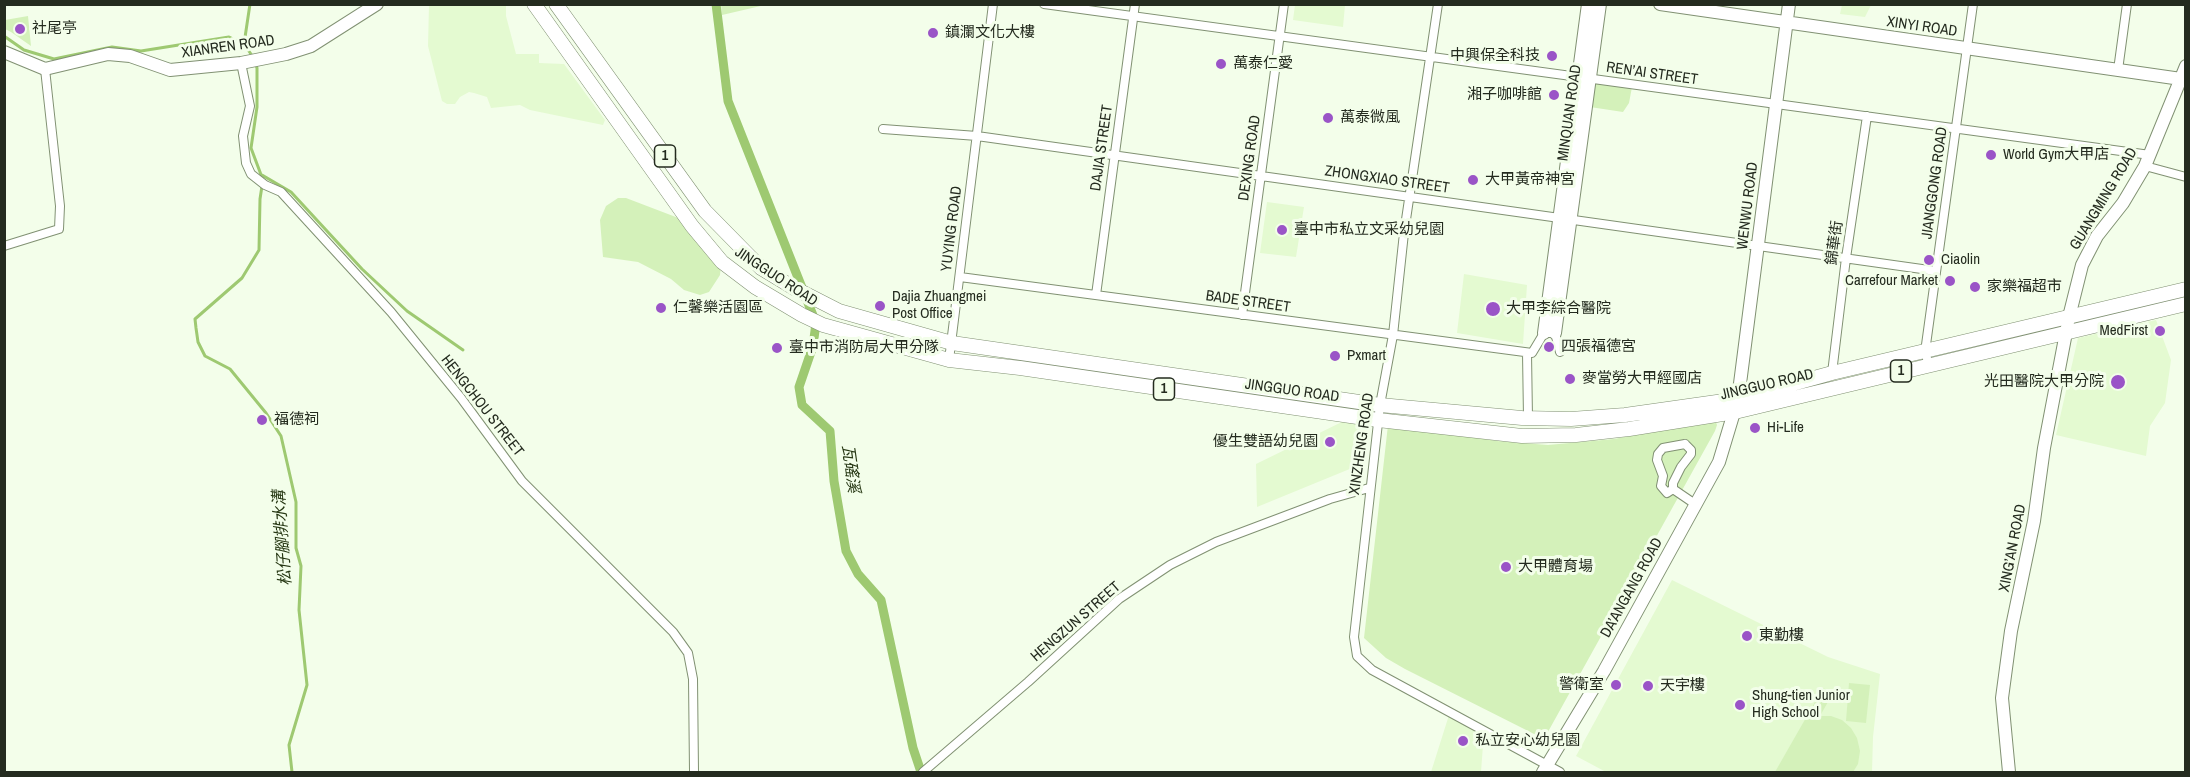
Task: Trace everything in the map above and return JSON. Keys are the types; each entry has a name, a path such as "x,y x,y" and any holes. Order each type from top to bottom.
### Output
{"main road":[{"name":"JINGGUO ROAD","path":"534,4 692,226 722,262 755,287 822,325 949,360 1020,368 1378,420 1522,436 1576,435 1629,429 1736,405 2068,324 2186,289"},
{"name":"JINGGUO ROAD","path":"556,4 705,211 761,268 812,298 845,314 952,344 1380,405 1528,418 1571,419 1736,405 1832,374 1927,358"},
{"name":"JINGGUO ROAD","path":"2068,324 2186,304"}],"street":[{"name":"XIANREN ROAD","path":"45,69 108,54 130,56 170,70 258,60 311,46 377,4"},
{"name":"YUYING ROAD","path":"949,360 993,4"},
{"name":"REN’AI STREET","path":"1044,4 1956,128 2148,160 2186,177"},
{"name":"DAJIA STREET","path":"1096,295 1135,4"},
{"name":"DEXING ROAD","path":"1242,315 1284,4"},
{"name":"XINZHENG ROAD","path":"1438,4 1409,197 1393,335 1378,420 1354,637 1357,656 1372,670 1545,769 1560,772"},
{"name":"MINQUAN ROAD","path":"1584,78 1588,4"},
{"name":"MINQUAN ROAD","path":"1550,333 1584,78 1600,4"},
{"name":"XINYI ROAD","path":"1660,4 2181,79"},
{"name":"WENWU ROAD","path":"1736,405 1789,4"},
{"name":"JIANGGONG ROAD","path":"1927,358 1936,271 1973,4"},
{"path":"2118,70 2127,4"},
{"path":"4,52 45,69 60,206 59,229 4,246"},
{"name":"HENGCHOU STREET","path":"241,63 250,106 243,136 246,163 255,178 281,192 391,312 461,398 522,481 673,632 688,653 693,679 694,772"},
{"name":"GUANGMING ROAD","path":"2068,324 2082,265 2097,236 2123,202 2148,160 2186,66"},
{"name":"錦華街","path":"1832,374 1846,258 1868,116"},
{"path":"883,129 977,136"},
{"name":"ZHONGXIAO STREET","path":"977,136 1936,271"},
{"name":"BADE STREET","path":"960,277 1530,353"},
{"name":"XING’AN ROAD","path":"2009,772 2001,698 2011,631 2034,521 2044,448 2068,324"},
{"path":"1528,418 1530,353 1550,333 1560,352"},
{"path":"1530,353 1533,399"},
{"name":"DA’ANGANG ROAD","path":"1545,769 1604,671 1719,462 1736,405"},
{"path":"1670,485 1691,454 1691,450 1685,444 1663,448 1657,460 1663,476 1670,485 1695,504"},
{"name":"HENGZUN STREET","path":"926,769 1028,682 1119,599 1170,565 1226,538 1330,499 1370,488"}],"shaded area":[{"path":"721,4 765,4 765,5 722,15"},
{"path":"1842,4 1871,5 1865,17 1840,14"},
{"path":"429,5 506,5 506,16 516,54 539,54 539,63 564,64 605,120 603,125 530,110 520,105 491,108 487,97 469,92 460,97 455,104 442,101 428,46"},
{"path":"1295,5 1345,5 1343,27 1293,20"},
{"path":"28,16 31,46 5,29 5,20"},
{"path":"1594,81 1632,87 1629,103 1623,112 1590,107"},
{"path":"618,198 626,198 681,219 721,265 720,275 709,292 700,295 684,290 671,279 638,262 603,257 600,220 606,206"},
{"name":"臺中市私立文采幼兒園","path":"1267,202 1304,207 1296,257 1260,253"},
{"name":"大甲李綜合醫院","path":"1464,274 1527,285 1523,344 1457,333"},
{"name":"光田醫院大甲分院","path":"2156,320 2171,360 2165,403 2150,426 2146,456 2056,435 2078,338"},
{"name":"優生雙語幼兒園","path":"1350,418 1361,420 1357,466 1257,507 1256,464"},
{"name":"大甲體育場","path":"1715,420 1717,425 1715,431 1544,739 1405,669 1386,658 1364,638 1388,425 1497,441 1548,445 1614,439"},
{"name":"Shung-tien Junior High School","path":"1672,580 1828,657 1880,674 1873,737 1872,772 1606,772 1576,756"},
{"path":"1849,683 1870,685 1866,723 1846,721"},
{"path":"1823,688 1833,693 1820,716 1831,716 1842,720 1851,728 1857,738 1860,751 1858,764 1853,772 1775,772"},
{"name":"私立安心幼兒園","path":"1449,715 1486,736 1481,772 1431,772"}],"waterway":[{"path":"250,4 244,44 253,57"},
{"name":"瓦磘溪","path":"716,4 728,101 816,323 813,346 799,387 802,405 830,431 834,481 846,551 858,574 881,600 913,748 921,772"},
{"path":"4,36 24,50 54,59 112,47 141,51 229,37 244,44"},
{"path":"255,63 257,107 251,148 263,180"},
{"path":"262,175 291,192 362,269 407,311 463,350"},
{"name":"松仔腳排水溝","path":"262,186 259,250 242,278 195,319 198,342 205,356 230,369 266,413 281,436 296,502 296,548 301,566 299,610 307,685 289,745 292,772"}],"place":[{"name":"社尾亭","path":"20,29"},
{"name":"鎮瀾文化大樓","path":"933,33"},
{"name":"中興保全科技","path":"1552,56"},
{"name":"萬泰仁愛","path":"1221,64"},
{"name":"湘子咖啡館","path":"1554,95"},
{"name":"萬泰微風","path":"1328,118"},
{"name":"World Gym大甲店","path":"1991,155"},
{"name":"大甲黃帝神宮","path":"1473,180"},
{"name":"臺中市私立文采幼兒園","path":"1282,230"},
{"name":"Ciaolin","path":"1929,260"},
{"name":"Carrefour Market","path":"1950,281"},
{"name":"家樂福超市","path":"1975,287"},
{"name":"Dajia Zhuangmei Post Office","path":"880,306"},
{"name":"仁馨樂活園區","path":"661,308"},
{"name":"大甲李綜合醫院","path":"1493,309"},
{"name":"MedFirst","path":"2160,331"},
{"name":"四張福德宮","path":"1549,347"},
{"name":"臺中市消防局大甲分隊","path":"777,348"},
{"name":"Pxmart","path":"1335,356"},
{"name":"麥當勞大甲經國店","path":"1570,379"},
{"name":"光田醫院大甲分院","path":"2118,382"},
{"name":"福德祠","path":"262,420"},
{"name":"Hi-Life","path":"1755,428"},
{"name":"優生雙語幼兒園","path":"1330,442"},
{"name":"大甲體育場","path":"1506,567"},
{"name":"東勤樓","path":"1747,636"},
{"name":"警衛室","path":"1616,685"},
{"name":"天宇樓","path":"1648,686"},
{"name":"Shung-tien Junior High School","path":"1740,705"},
{"name":"私立安心幼兒園","path":"1463,741"}]}
